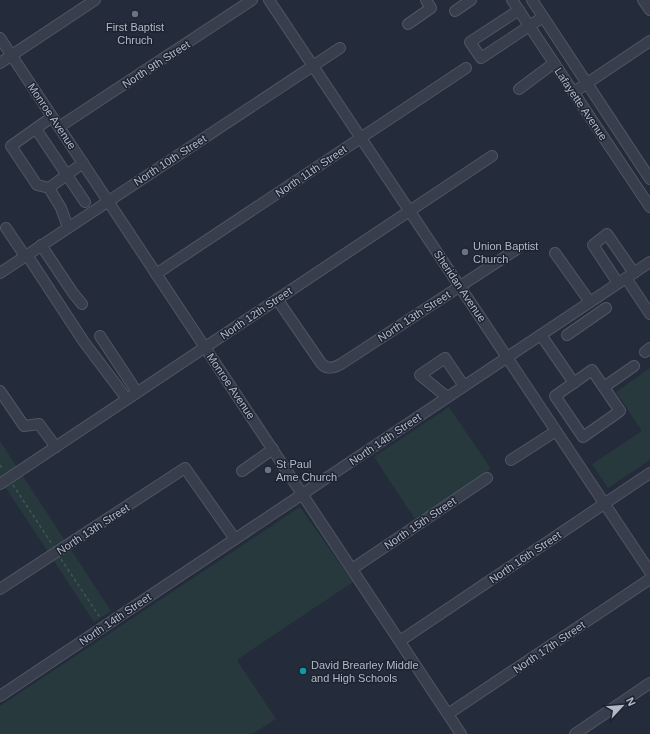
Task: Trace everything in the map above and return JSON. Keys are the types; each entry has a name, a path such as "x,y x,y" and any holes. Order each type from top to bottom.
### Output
{"street":[{"path":"0,63 95,0"},
{"name":"North 9th Street","path":"59,127 252,0"},
{"name":"Sheridan Avenue","path":"269,0 650,572"},
{"path":"408,24 431,8 426,0"},
{"path":"455,11 471,0"},
{"name":"Lafayette Avenue","path":"512,0 574,92 647,195 650,207"},
{"path":"532,0 650,179"},
{"path":"643,0 650,10"},
{"path":"519,10 470,42 481,58 543,17"},
{"name":"Monroe Avenue","path":"0,38 461,734"},
{"path":"574,92 650,41"},
{"name":"North 10th Street","path":"0,273 340,48"},
{"path":"519,90 554,63"},
{"name":"North 11th Street","path":"156,274 466,68"},
{"path":"52,117 11,146 37,185 49,188 61,208 68,227"},
{"path":"36,129 85,202"},
{"name":"North 12th Street","path":"0,484 492,156"},
{"path":"49,188 83,163"},
{"path":"6,228 84,342 127,399"},
{"path":"41,245 82,304"},
{"name":"North 13th Street","path":"277,299 320,363 329,368 341,364 517,249"},
{"path":"555,253 596,315"},
{"name":"North 14th Street","path":"0,696 541,334 649,264"},
{"path":"626,278 650,314"},
{"path":"567,335 606,308"},
{"path":"541,334 574,383"},
{"path":"100,336 137,392"},
{"path":"447,397 420,375 445,358 464,386"},
{"path":"604,387 634,366"},
{"path":"592,370 604,387 620,411 583,437 555,396 592,370"},
{"path":"0,391 24,426 39,424 56,447"},
{"path":"511,460 556,431"},
{"path":"242,471 273,449"},
{"name":"North 13th Street","path":"0,589 185,468 235,539"},
{"name":"North 16th Street","path":"400,641 650,473"},
{"name":"North 15th Street","path":"352,569 487,478"},
{"name":"North 17th Street","path":"448,714 650,579"},
{"path":"574,734 650,683"}],"shaded area":[{"path":"650,368 650,460 608,488 592,464 642,431 616,392"},
{"path":"449,407 491,469 415,519 374,457"},
{"path":"0,441 111,611 94,622 0,479"},
{"path":"300,507 353,582 238,659 238,662 276,719 252,734 0,734 0,706"}],"place":[{"name":"First Baptist Chruch","path":"135,14"},
{"name":"Union Baptist Church","path":"465,252"},
{"name":"St Paul Ame Church","path":"268,470"},
{"name":"David Brearley Middle and High Schools","path":"303,671"}]}
